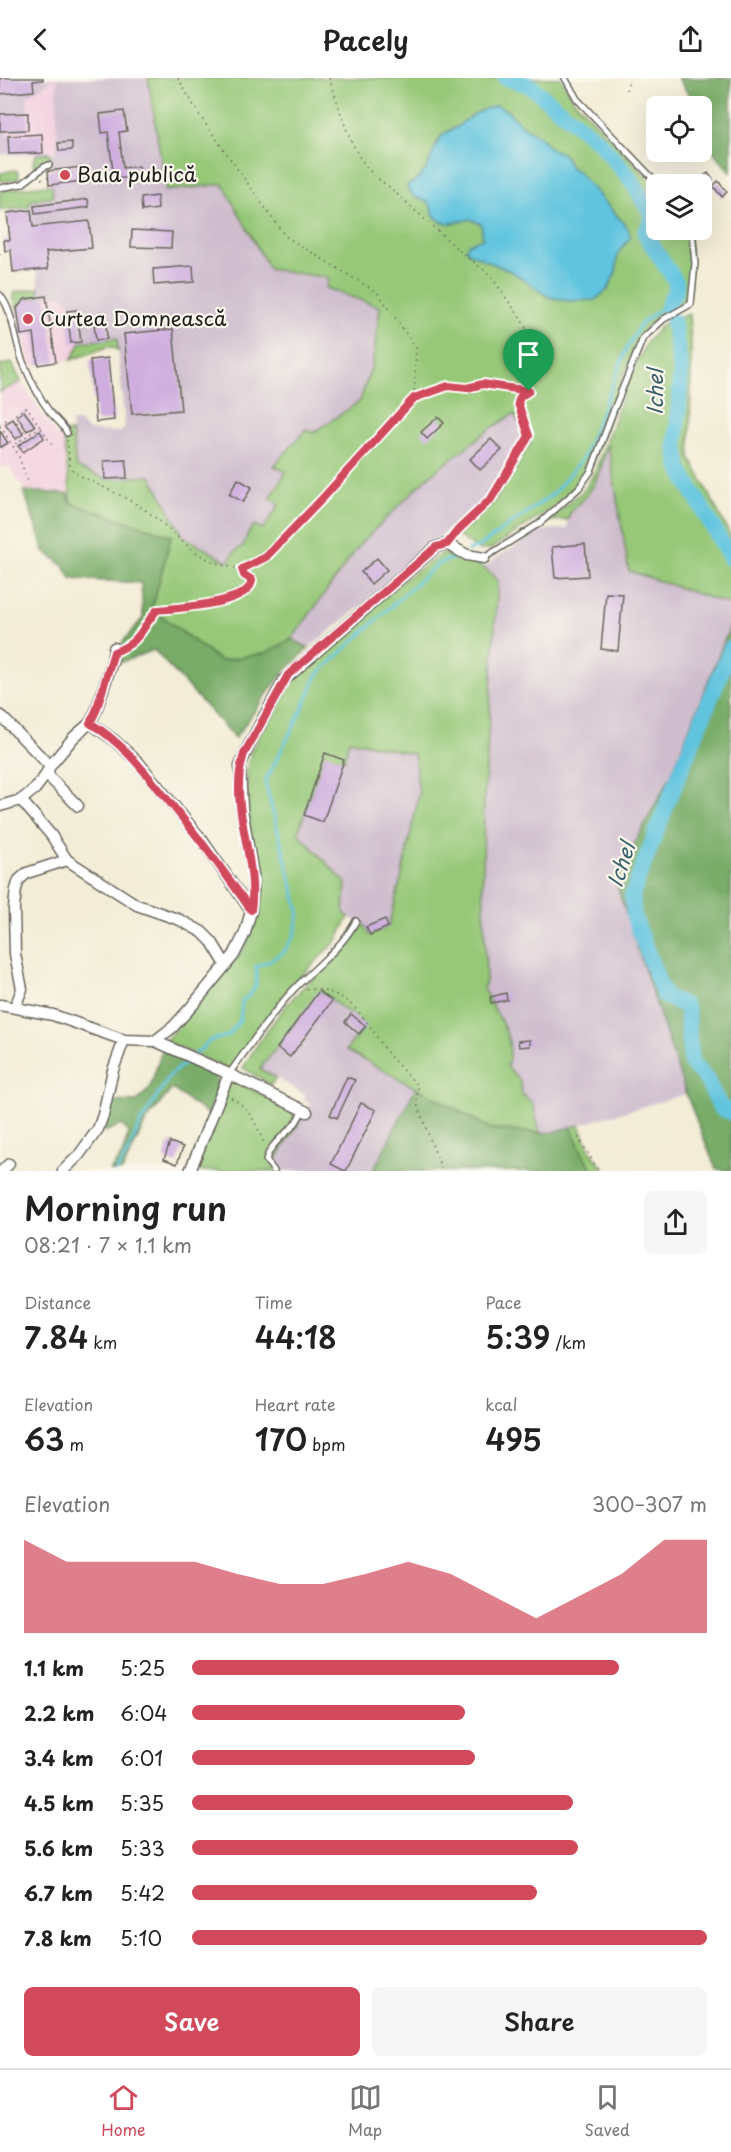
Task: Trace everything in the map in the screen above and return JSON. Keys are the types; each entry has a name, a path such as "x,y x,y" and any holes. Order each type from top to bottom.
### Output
{"street":[{"path":"155,1041 173,1027 241,944 251,910 254,882 239,786 240,766 250,742 288,675 436,547 484,558"},
{"path":"0,806 21,800 35,789 74,737 90,723 96,711 114,650"},
{"path":"0,715 48,769 51,779 78,806"},
{"path":"90,723 114,740 139,763 202,840 251,910"},
{"path":"21,800 51,835 67,860 137,905 180,920 202,932 213,942 226,965"},
{"path":"15,1007 22,989 15,954 14,908 19,880 27,873 67,860"},
{"path":"0,1005 61,1017 124,1040 155,1041 305,1111"},
{"path":"63,1171 79,1155 98,1129 104,1115 113,1070 124,1040"},
{"path":"189,1171 229,1074"}],"lane":[{"path":"565,78 577,99 648,174"},
{"path":"0,188 22,184 49,165"},
{"path":"484,558 549,516 579,488 591,471 643,338 664,319 691,304 695,264 693,240"},
{"path":"0,295 5,303 22,359 35,388 50,413 64,427 67,434"},
{"path":"457,550 458,530 491,499 529,436"},
{"path":"229,1074 269,1018 294,989 347,938 356,921"},
{"path":"274,1171 266,1160 268,1153 282,1134 294,1126 305,1111"}],"path":[{"path":"178,78 200,116 285,236 378,293 416,348 414,398"},
{"path":"329,78 358,156 373,177 387,185 490,275 521,319 543,359 540,363 529,364 527,367 526,372 532,385 529,391 520,397 518,403 529,436"},
{"path":"627,90 629,78"},
{"path":"42,179 49,178"},
{"path":"67,434 70,466 74,472 148,512 180,541 207,560 223,567 242,569 266,557 414,398 448,386 467,388 493,384 529,391"},
{"path":"29,485 18,454 0,425 27,407 54,448"},
{"path":"13,416 27,436"},
{"path":"12,446 40,427"},
{"path":"114,650 128,647 140,636 147,621 157,610 215,603 247,591 252,586 252,580 244,575 242,569"},
{"path":"294,989 317,989 342,997 366,1018 390,1056 418,1086 417,1104 442,1171"},
{"path":"222,1089 230,1098 241,1103 258,1128 268,1153"},
{"path":"575,1132 598,1171"}],"shaded area":[{"path":"0,78 54,78 27,97 28,130 7,131 9,154 0,155"},
{"path":"57,78 58,86 56,152 9,154 7,131 28,130 27,97"},
{"path":"57,78 148,78 167,191 223,184 269,269 329,278 326,288 380,307 373,362 360,401 313,433 275,466 286,472 270,499 279,505 263,530 254,525 244,545 234,552 228,562 183,536 151,477 105,479 75,466 71,422 79,422 89,431 121,432 125,426 117,338 81,342 77,310 61,295 40,297 37,270 13,272 11,251 5,251 4,240 10,239 7,213 31,210 30,201 49,185 48,171 52,170 50,153 56,152"},
{"path":"61,295 77,310 81,342 71,360 31,365 21,335 17,308 25,299"},
{"path":"21,382 57,436 63,433 68,494 26,490 7,465 0,468 0,392"},
{"path":"515,414 526,434 489,494 309,648 292,639 361,543 427,478 491,428"},
{"path":"608,442 629,571 731,605 731,624 671,775 615,880 686,1094 554,1132 540,1133 533,1104 522,1094 520,1081 507,1066 511,1058 483,988 486,982 483,880 484,799 498,581 491,572 484,568 542,530 567,529 569,514 588,494"},
{"path":"349,740 414,754 419,793 401,879 388,927 370,935 366,927 344,914 297,833 325,753"},
{"path":"319,991 366,1026 346,1050 416,1087 373,1171 281,1171 274,1163 311,1104 304,1100 306,1095 260,1069"}],"green space":[{"path":"148,78 561,78 574,100 646,175 646,240 690,240 691,264 687,299 663,312 646,327 634,348 592,462 581,480 557,505 491,549 479,550 458,536 494,502 532,441 514,414 491,428 427,478 361,543 292,639 266,653 221,661 152,609 171,536 71,503 63,433 72,432 76,467 105,479 151,476 183,536 228,562 234,552 244,545 254,525 263,529 279,505 270,499 286,472 274,466 306,429 313,433 360,401 373,362 380,307 326,288 329,278 269,269 223,184 166,191"},
{"path":"678,78 731,78 731,173 712,150 712,96 690,96"},
{"path":"37,153 50,153 51,162 34,167"},
{"path":"15,170 19,177 16,180 0,181 1,173"},
{"path":"52,184 53,197 30,201 30,207 0,211 0,191"},
{"path":"39,288 40,297 25,299 17,308 13,295 16,292"},
{"path":"689,314 691,342 690,457 731,537 731,605 629,571 608,444 598,475 588,494 573,509 568,520 549,521 585,489 595,471 626,387 647,342 664,323"},
{"path":"117,338 118,351 113,347 107,347 71,360 81,342"},
{"path":"12,363 21,382 0,392 0,365"},
{"path":"24,491 68,494 71,503 171,536 152,609 220,661 266,653 292,639 309,648 282,674 235,738 154,650 120,663 121,644 143,618 141,583 71,579 64,566 44,551"},
{"path":"443,553 458,555 473,562 498,581 484,799 483,880 486,982 483,988 507,1035 510,1056 507,1066 520,1081 522,1094 533,1104 540,1133 491,1129 346,1050 365,1026 320,991 260,1069 276,1078 271,1085 243,1068 285,1007 338,954 362,924 370,935 388,927 401,879 419,793 414,754 349,740 344,760 325,754 298,833 346,883 344,913 349,917 337,940 290,987 229,1070 165,1041 244,949 252,926 260,889 246,800 247,767 251,751 288,685 306,664 406,578"},
{"path":"731,624 731,1171 716,1169 686,1094 615,880 671,775"},
{"path":"162,1050 212,1071 216,1076 218,1087 209,1115 172,1089 146,1121 122,1171 110,1171 122,1155 129,1132 121,1125 105,1132 102,1130 110,1101 136,1102 150,1088"},
{"path":"234,1081 304,1115 274,1163 281,1171 193,1171 228,1082"},
{"path":"416,1087 491,1129 540,1133 571,1127 583,1155 594,1171 373,1171"},
{"path":"580,1125 590,1150 605,1171 594,1171 583,1155 571,1127"}],"water":[{"path":"497,105 509,112 521,125 539,136 550,148 563,154 568,165 578,172 627,227 631,237 618,253 616,272 608,289 595,300 568,301 549,297 512,272 469,253 466,249 468,244 483,238 481,224 470,219 451,223 441,222 434,215 428,202 415,197 407,189 407,186 426,169 436,145 446,132 458,127 475,114"}],"building":[{"path":"0,78 43,78 43,80 33,81 34,91 0,94"},
{"path":"124,111 127,131 119,132 123,168 139,166 141,176 114,179 108,132 102,133 100,114"},
{"path":"28,113 28,130 0,131 0,114"},
{"path":"42,134 43,153 9,154 8,136"},
{"path":"72,142 72,150 59,151 58,143"},
{"name":"Baia publică","path":"82,167 83,181 49,185 48,171"},
{"path":"718,181 727,192 722,197 713,186"},
{"path":"157,196 158,209 142,211 141,198"},
{"path":"88,199 89,207 35,214 34,206"},
{"path":"31,210 33,227 89,221 92,248 46,252 48,269 13,272 11,250 5,251 4,240 10,240 7,213"},
{"path":"132,230 172,232 171,248 131,247"},
{"path":"193,266 194,282 154,285 153,269"},
{"path":"46,296 56,362 38,365 34,333 21,335 17,308 25,299"},
{"path":"77,310 81,342 71,343 67,311"},
{"path":"106,324 107,339 96,340 94,325"},
{"path":"173,329 181,410 132,414 124,334"},
{"path":"108,358 114,420 96,422 90,360"},
{"path":"24,411 35,426 27,431 17,416"},
{"path":"438,417 444,423 427,439 421,432"},
{"path":"13,419 23,434 16,439 5,424"},
{"path":"0,431 8,443 1,447 0,446"},
{"path":"40,431 44,438 23,452 18,446"},
{"path":"491,439 502,450 480,470 470,459"},
{"path":"126,460 127,478 105,479 104,461"},
{"path":"238,479 252,487 243,502 229,494"},
{"path":"585,544 588,576 555,578 552,547"},
{"path":"377,558 387,570 371,584 361,572"},
{"path":"606,593 623,594 618,651 601,649"},
{"path":"325,753 344,760 323,822 304,815"},
{"path":"385,919 388,927 370,935 366,927"},
{"path":"319,991 332,1001 290,1057 277,1048"},
{"path":"506,993 507,1000 491,1003 490,997"},
{"path":"351,1014 366,1026 359,1034 345,1022"},
{"path":"530,1040 530,1046 519,1047 518,1041"},
{"path":"347,1077 355,1080 337,1118 330,1115"},
{"path":"361,1103 376,1110 345,1171 331,1164"},
{"path":"170,1142 183,1147 177,1164 164,1159"}],"waterway":[{"name":"Ichel","path":"506,78 529,85 599,142 629,177 653,216 645,234 676,282 676,289 668,308"},
{"path":"468,551 480,546 553,494 583,458 627,348 640,325 668,302"},
{"name":"Ichel","path":"673,321 681,371 676,447 680,469 731,559"},
{"path":"195,1054 211,1040 228,1036 240,1020 242,1001 255,986 256,967 284,952 295,934 299,911 265,782 317,675 436,565 460,555"},
{"name":"Ichel","path":"731,648 632,895 634,917 664,996 684,1005 687,1010 691,1063 706,1079 721,1108 731,1112"},
{"path":"116,1171 126,1156 141,1122 171,1074 190,1059"}],"place":[{"name":"Baia publică","path":"65,175"},
{"name":"Curtea Domnească","path":"28,319"}],"route":[{"path":"493,384 529,391 520,397 518,409 529,436 491,499 458,530 447,544 436,547 288,675 250,742 240,766 239,786 254,882 251,910 202,840 139,763 114,740 90,723 96,711 114,652 128,647 140,636 147,621 157,610 215,603 247,591 252,586 252,580 244,575 242,569 266,557 414,398 448,386 467,388 493,384"}]}
